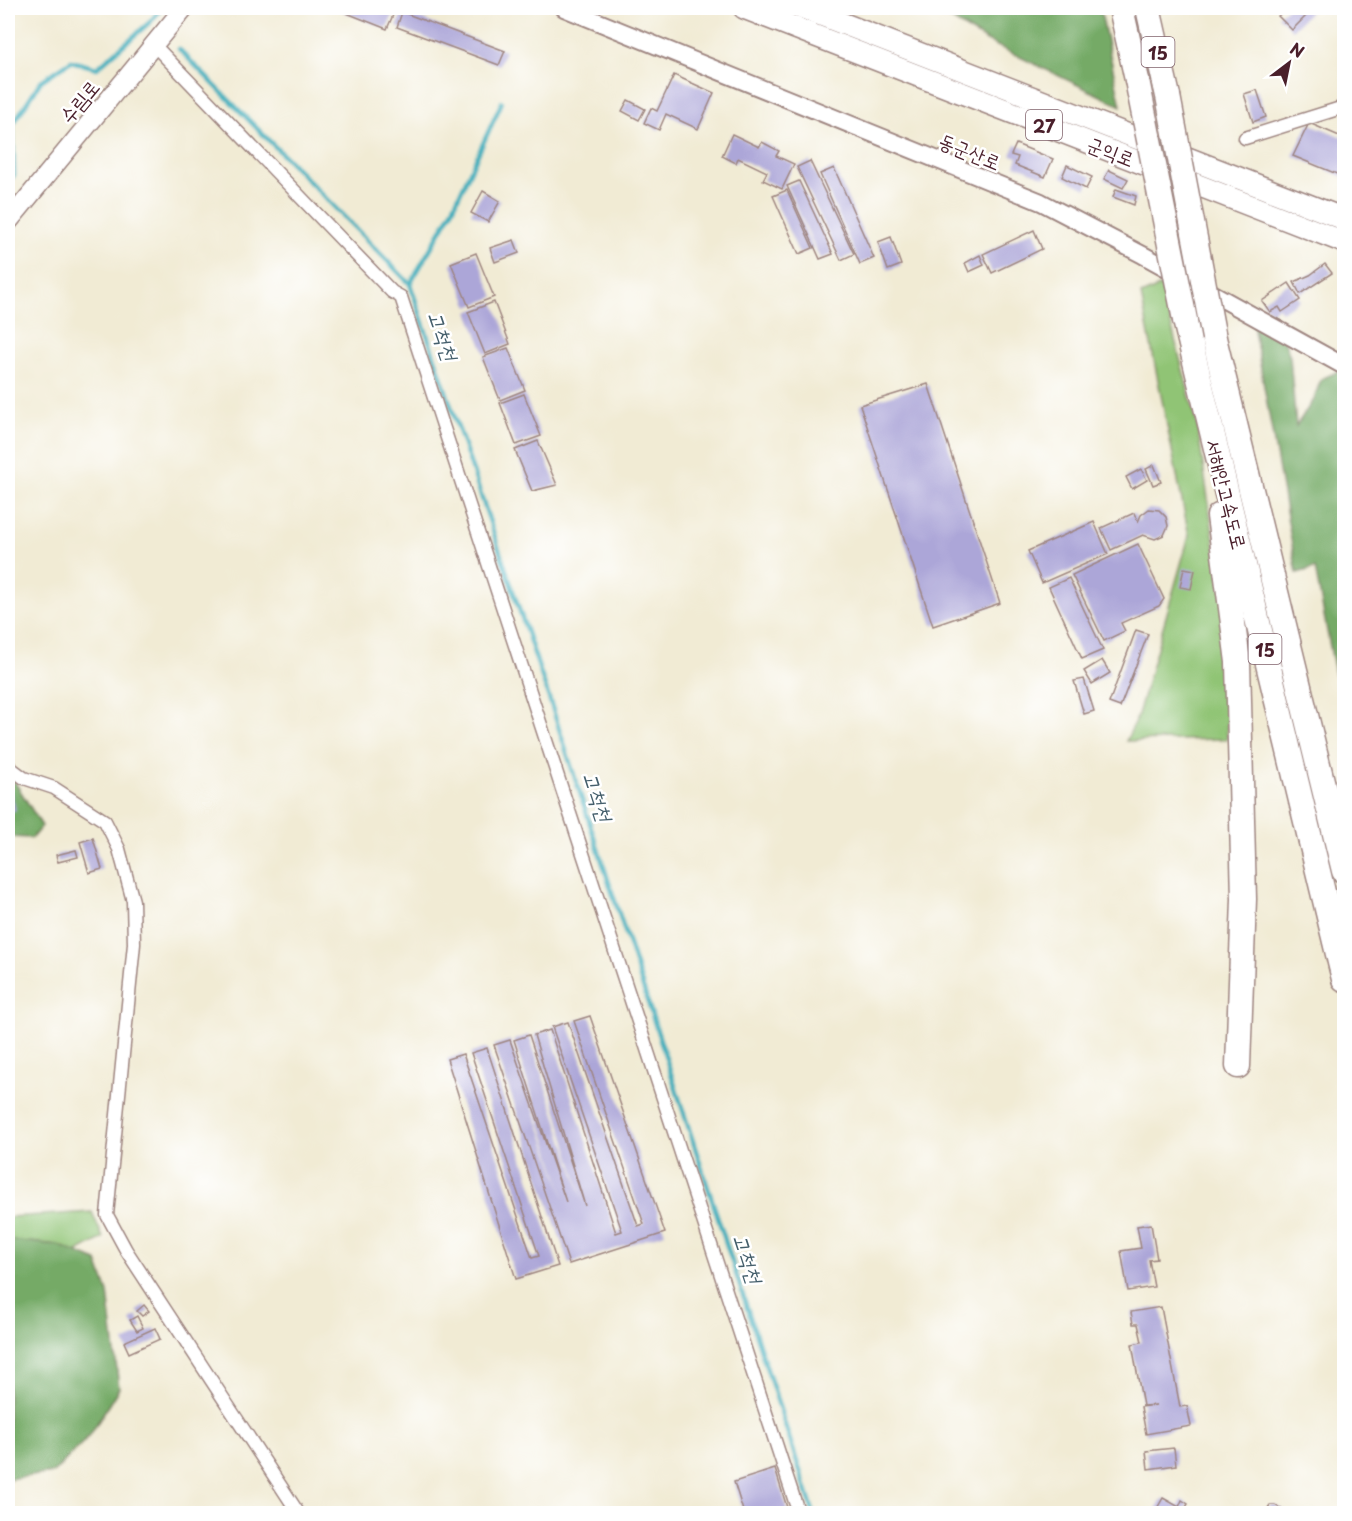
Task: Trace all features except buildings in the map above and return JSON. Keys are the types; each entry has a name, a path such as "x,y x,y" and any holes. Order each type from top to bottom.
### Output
{"highway":[{"name":"군익로","path":"744,8 1344,242"},
{"name":"군익로","path":"804,8 1344,219"},
{"name":"서해안고속도로","path":"1121,8 1185,320 1344,979"},
{"name":"서해안고속도로","path":"1148,8 1168,96 1214,338 1344,871"},
{"path":"1203,392 1238,662 1245,899 1238,1066"}],"main road":[{"name":"수림로","path":"8,222 184,8"}],"street":[{"name":"동군산로","path":"564,8 1041,202 1143,255 1344,366"},
{"path":"154,45 392,292 401,297 799,1514"},
{"path":"1245,138 1344,107"},
{"path":"8,766 24,778 54,788 105,820 119,849 133,901 134,944 107,1215 126,1250 299,1514"}],"green space":[{"path":"932,8 1100,8 1121,106 987,41"},
{"path":"1161,286 1197,424 1228,635 1227,739 1126,741 1137,718 1189,536 1141,295"},
{"path":"1253,324 1284,339 1290,357 1296,426 1314,399 1321,379 1339,371 1344,374 1344,646 1335,673 1315,568 1297,573"},
{"path":"8,771 42,826 32,838 8,837"},
{"path":"92,1212 103,1238 76,1253 58,1245 8,1240 8,1217"},
{"path":"8,1240 58,1245 97,1261 108,1292 119,1388 90,1435 53,1473 8,1479"}],"waterway":[{"path":"8,183 14,175 13,124 41,81 71,61 97,68 150,22 162,8"},
{"path":"179,49 410,284"},
{"name":"고척천","path":"502,102 451,213 410,284 552,707 814,1514"}]}
